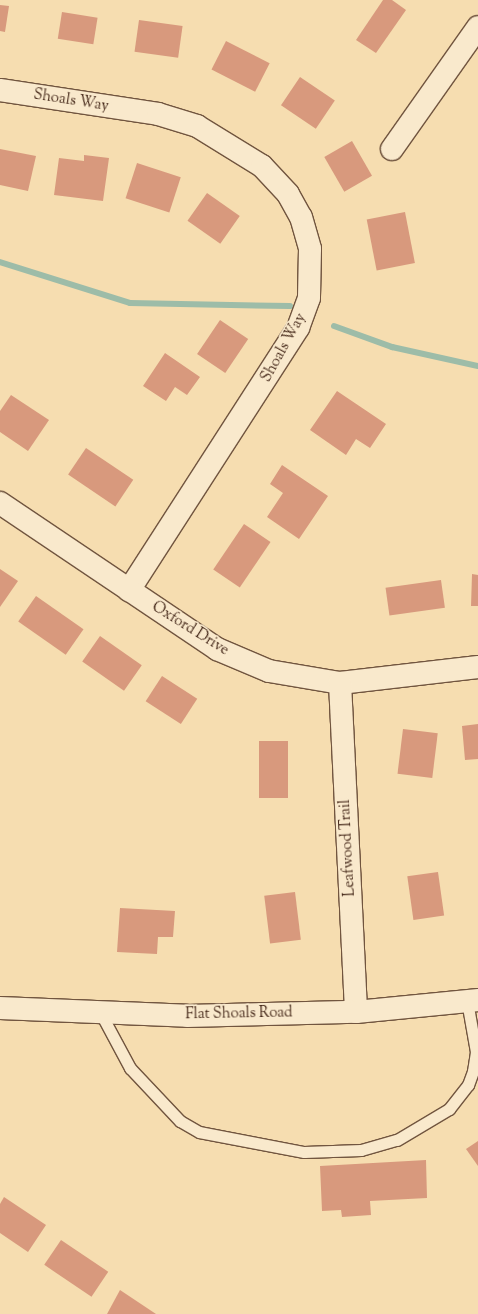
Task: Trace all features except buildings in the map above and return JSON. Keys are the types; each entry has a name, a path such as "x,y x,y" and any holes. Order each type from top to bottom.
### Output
{"street":[{"path":"392,149 478,27"},
{"name":"Shoals Way","path":"0,90 158,114 197,126 262,166 288,194 301,217 310,248 309,298 298,328 129,590"},
{"name":"Oxford Drive","path":"0,503 217,649 269,670 340,683 478,667"},
{"name":"Leafwood Trail","path":"340,683 356,1012"},
{"name":"Flat Shoals Road","path":"0,1008 187,1016 356,1012 472,1000"}],"lane":[{"path":"100,1012 130,1068 180,1121 199,1132 304,1152 361,1150 397,1140 449,1109 468,1085 473,1071 476,1052 472,1000"}],"waterway":[{"path":"0,262 130,303 290,306"},
{"path":"334,326 392,347 478,366"}]}
